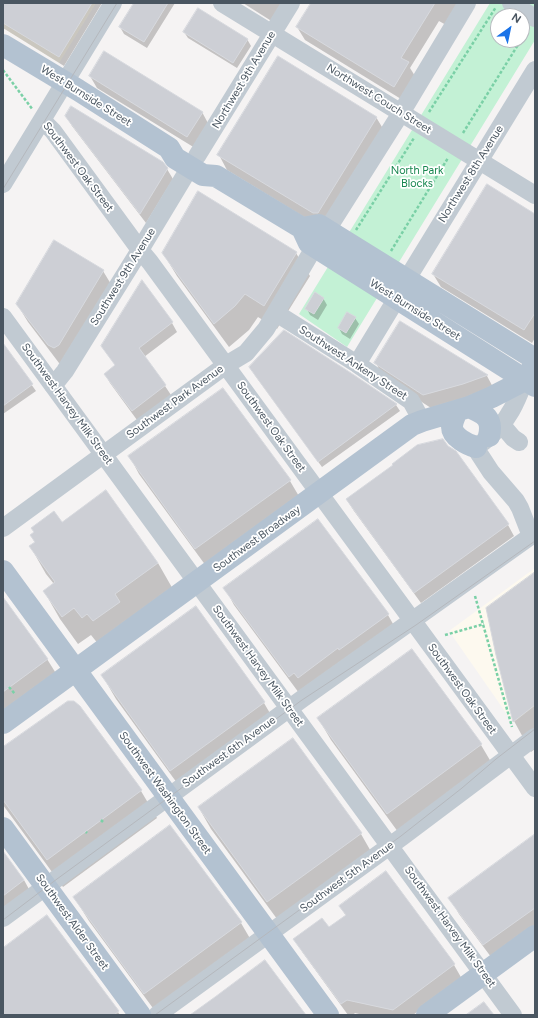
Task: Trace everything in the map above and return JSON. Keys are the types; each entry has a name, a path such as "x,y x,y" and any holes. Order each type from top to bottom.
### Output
{"main road":[{"name":"West Burnside Street","path":"3,45 169,148 183,148 194,162 209,164 216,176 302,228 319,225 321,238 402,288 532,376"},
{"name":"West Burnside Street","path":"402,288 535,359"},
{"name":"Southwest Broadway","path":"3,723 412,425 492,398 532,376"},
{"path":"463,409 481,412 490,422 491,428 489,436 468,445 460,440 452,430 453,418 463,409"},
{"name":"Southwest Washington Street","path":"3,571 328,1015"},
{"name":"Southwest Alder Street","path":"3,828 140,1015"},
{"path":"427,1015 535,936"}],"street":[{"path":"3,184 113,3"},
{"name":"Northwest Couch Street","path":"222,3 535,195"},
{"name":"Northwest 9th Avenue","path":"194,162 291,3"},
{"name":"Southwest Park Avenue","path":"3,528 226,365 246,354 266,329 321,238 401,113 467,3"},
{"path":"504,5 532,22"},
{"name":"Northwest 8th Avenue","path":"357,364 535,70"},
{"name":"Southwest Oak Street","path":"42,120 53,131 150,262 535,788"},
{"name":"Southwest 9th Avenue","path":"53,386 65,371 194,162"},
{"name":"Southwest Ankeny Street","path":"276,313 357,364 411,401 422,421"},
{"name":"Southwest Harvey Milk Street","path":"3,316 514,1015"},
{"path":"532,376 510,414 489,436 478,452 500,483 516,501 533,535"},
{"path":"489,436 513,438 519,442"},
{"name":"Southwest 6th Avenue","path":"3,918 290,708 533,535"},
{"name":"Southwest 5th Avenue","path":"157,1015 390,846 535,737"}],"path":[{"path":"429,112 504,5"},
{"path":"463,133 516,48"},
{"name":"Southwest Oak Street","path":"3,70 42,120"},
{"path":"356,231 415,135"},
{"path":"390,252 449,156"},
{"path":"475,596 512,727"},
{"path":"445,635 484,624"}],"shaded area":[{"path":"3,3 96,3 59,63 3,28"},
{"path":"535,568 535,706 513,723 449,631"}],"green space":[{"name":"North Park Blocks","path":"490,3 535,3 535,40 347,347 299,314"}],"building":[{"path":"3,3 92,3 59,57 3,23"},
{"path":"134,3 168,3 144,42 119,27"},
{"path":"311,3 435,3 401,58 409,62 394,87 296,27"},
{"path":"198,8 248,39 233,63 183,32"},
{"path":"104,51 203,112 187,137 89,76"},
{"path":"278,56 377,117 318,213 313,213 217,155"},
{"path":"71,106 163,162 168,168 140,214 65,116"},
{"path":"487,184 535,214 535,313 524,330 432,274"},
{"path":"198,191 297,252 264,306 245,294 235,306 214,324 162,253"},
{"path":"54,240 104,270 59,345 54,348 48,345 16,304"},
{"path":"142,280 173,322 139,348 166,385 132,411 104,374 115,365 101,346"},
{"path":"315,292 324,298 314,314 305,309"},
{"path":"347,312 356,317 346,333 338,328"},
{"path":"400,321 488,375 463,384 423,395 374,363"},
{"path":"284,330 397,404 318,462 249,367"},
{"path":"3,343 33,384 3,406"},
{"path":"223,388 291,480 195,549 128,456"},
{"path":"443,439 448,446 456,451 509,524 414,593 346,499 393,465 392,464 417,445"},
{"path":"106,490 158,563 115,594 120,602 93,621 87,614 82,618 74,608 62,617 43,591 55,582 29,546 35,542 30,535 34,532 31,528 54,511 62,522"},
{"path":"318,519 389,614 339,650 338,648 298,678 294,673 289,677 223,588"},
{"path":"535,572 535,705 513,722 486,608"},
{"path":"3,597 48,659 3,692"},
{"path":"196,606 265,702 170,771 101,675"},
{"path":"412,649 482,744 387,814 317,718"},
{"path":"68,701 74,701 80,706 142,790 47,860 3,800 3,747"},
{"path":"293,738 362,833 267,902 198,807"},
{"path":"170,825 242,922 144,994 73,897"},
{"path":"535,834 535,908 483,945 448,898"},
{"path":"3,851 24,880 3,896"},
{"path":"386,871 455,964 393,1010 347,1000 341,1004 293,939 322,918 329,927 346,915 339,906"},
{"path":"47,915 119,1011 114,1015 3,1015 3,948"},
{"path":"265,960 306,1015 190,1015 215,997"},
{"path":"484,1002 494,1015 466,1015"}],"tram line":[{"path":"3,189 117,3"},
{"path":"3,920 302,700 416,625 535,541"},
{"path":"155,1015 401,836 535,729"}]}
